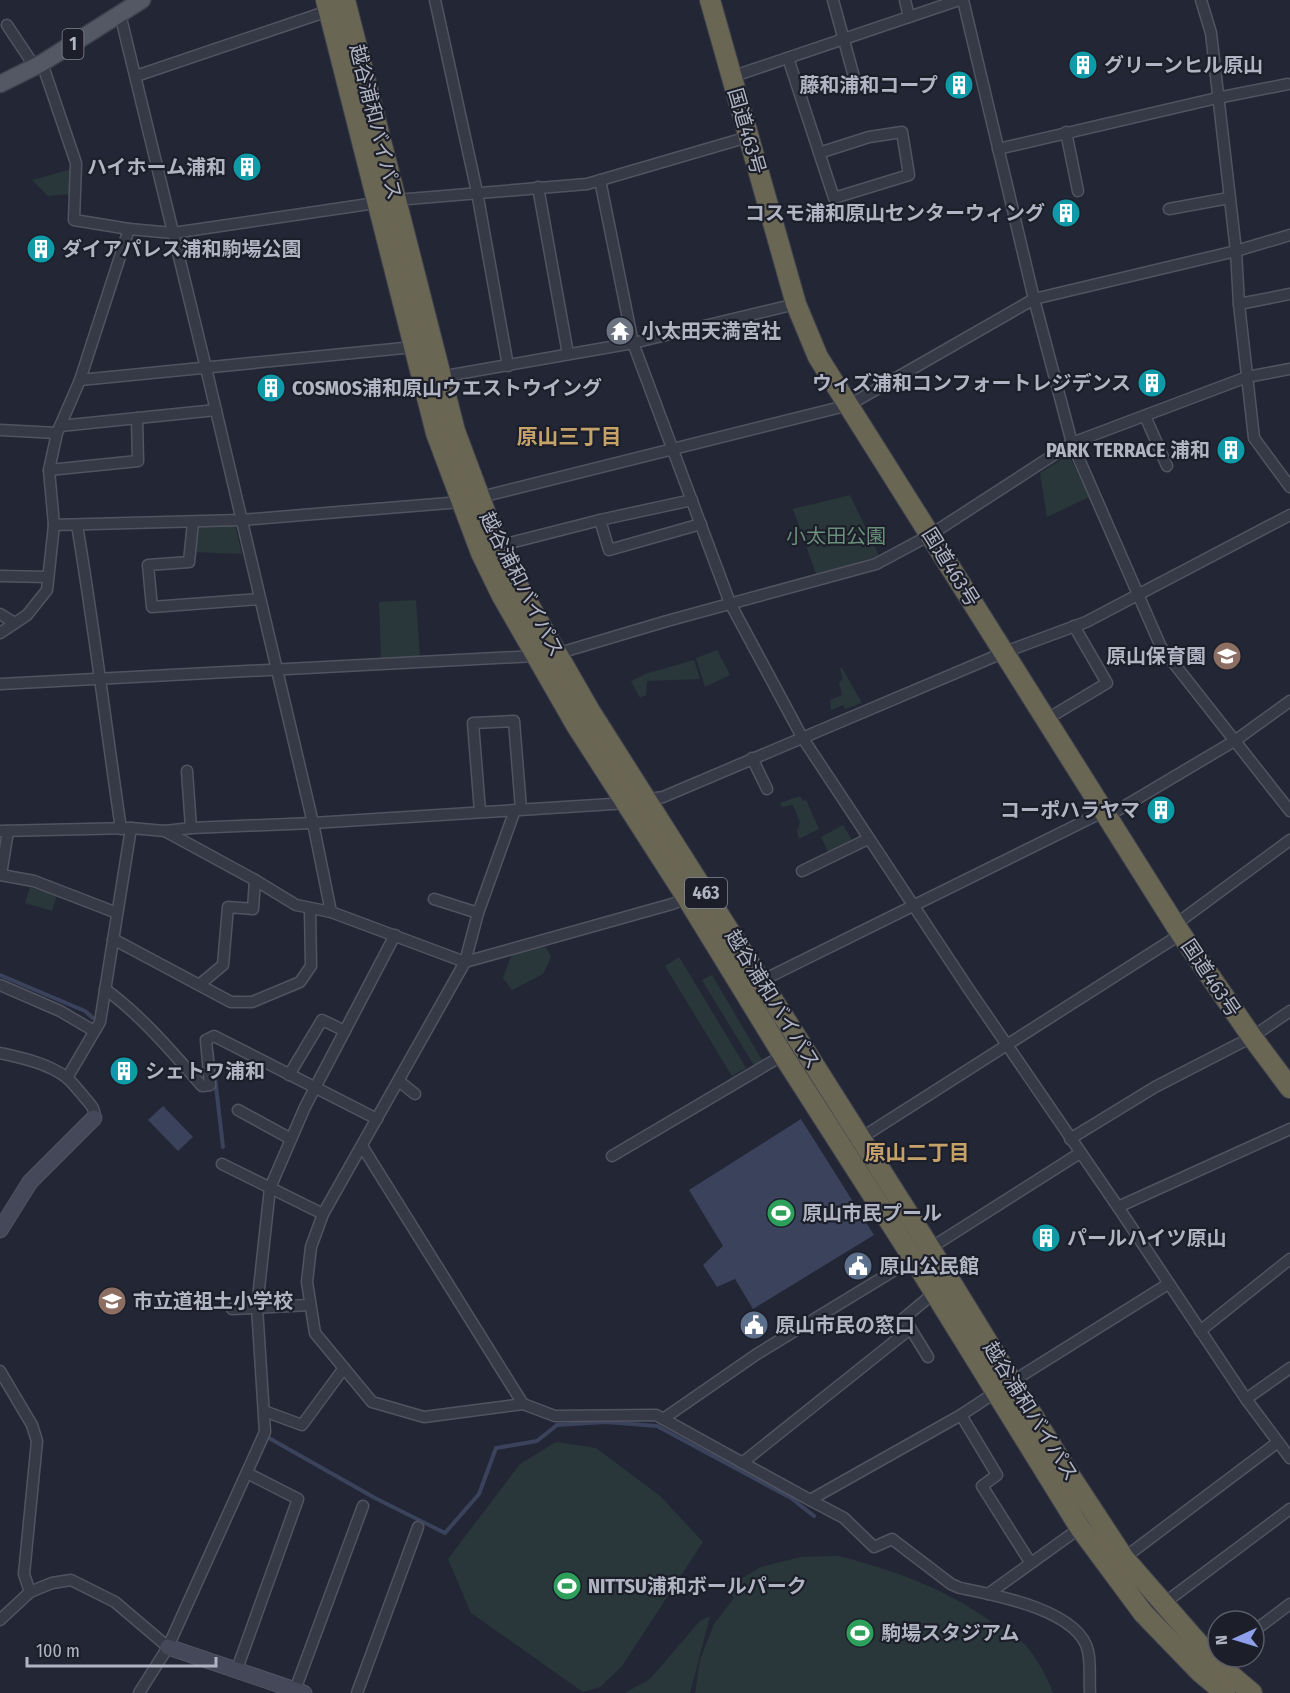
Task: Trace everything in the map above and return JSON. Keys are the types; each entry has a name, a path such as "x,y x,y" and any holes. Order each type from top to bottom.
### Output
{"highway":[{"name":"国道463号","path":"710,0 796,304 818,357 1178,929 1290,1088"},
{"name":"越谷浦和バイパス","path":"340,3 387,201 414,347 436,433 470,500 498,546 637,801 687,898 1080,1528 1143,1613 1219,1691"},
{"name":"越谷浦和バイパス","path":"387,201 440,377 470,500 494,579 535,656 576,725 637,801 761,981 930,1248 1067,1471 1124,1558 1163,1604 1206,1648"},
{"name":"越谷浦和バイパス","path":"1227,1669 1252,1693"}],"main road":[{"name":"1","path":"0,84 39,65 142,0"}],"street":[{"path":"435,0 477,192 508,366"},
{"path":"833,0 842,40 854,77"},
{"path":"905,0 909,17"},
{"path":"732,77 961,0 1034,299 1072,443 1161,647 1290,811"},
{"path":"1201,0 1210,33 1236,251 1246,377 1254,438 1290,487"},
{"path":"136,76 340,3"},
{"path":"120,14 216,410 313,823 331,912"},
{"path":"7,25 39,65 76,163 74,220 129,229 173,232 387,201 587,184 748,137"},
{"path":"788,58 819,153 834,198 909,175 902,132 869,138 819,153"},
{"path":"998,149 1217,98 1288,84"},
{"path":"1066,132 1078,191"},
{"path":"600,180 633,343 730,603 802,737 868,839 1246,1400 1290,1458"},
{"path":"538,187 568,354"},
{"path":"1169,209 1229,198"},
{"path":"0,633 27,615 47,590 54,525 49,470 58,429 80,380 129,229"},
{"path":"54,525 241,520 470,500 849,405 1034,299 1236,251 1290,235"},
{"path":"1239,304 1290,294"},
{"path":"440,377 633,343 796,304"},
{"path":"80,380 414,347"},
{"path":"556,654 730,603 876,564 930,535 1072,443 1246,377 1290,369"},
{"path":"0,430 58,429 216,410"},
{"path":"1145,416 1167,466"},
{"path":"49,470 138,461 137,418"},
{"path":"498,546 692,500"},
{"path":"117,913 34,881 0,876 4,831 126,829 165,831 637,801 663,796 1005,652 1086,622 1138,592 1290,515"},
{"path":"600,520 609,550 701,524"},
{"path":"193,522 189,562 148,565 152,607 259,599"},
{"path":"67,1078 100,1022 117,913 126,829 99,678 77,525"},
{"path":"0,576 48,577"},
{"path":"0,614 15,623"},
{"path":"1047,719 1107,683 1074,626"},
{"path":"0,684 535,656"},
{"path":"761,981 1106,814 1236,740 1290,701"},
{"path":"480,811 473,723 514,721 518,809 478,913 465,962 323,1214 311,1247 308,1282 315,1333 372,1402 424,1417 523,1404 555,1416 656,1415 844,1518 874,1547 892,1539 951,1584 1038,1607 1076,1628 1088,1649 1090,1693"},
{"path":"753,758 767,789"},
{"path":"188,771 190,828"},
{"path":"165,831 296,905 331,912 465,962 687,898"},
{"path":"802,871 868,839"},
{"path":"861,1138 1006,1045 1178,929 1290,840"},
{"path":"200,985 224,965 228,907 253,909 255,880"},
{"path":"434,899 478,913"},
{"path":"113,939 231,1002 252,1002 300,982 310,966 310,909"},
{"path":"138,1693 168,1647 265,1432 257,1307 270,1188 315,1089 394,935"},
{"path":"0,985 60,1011 94,1031"},
{"path":"105,989 126,1005 166,1045 201,1086 210,1084 206,1040 214,1036 377,1119"},
{"path":"1070,1138 1155,1087 1252,1037 1290,1011"},
{"path":"289,1075 322,1020 345,1031"},
{"path":"612,1156 801,1044"},
{"path":"0,1053 38,1063 67,1078 95,1112 94,1118 30,1182 0,1230"},
{"path":"399,1081 416,1094"},
{"path":"238,1110 291,1139"},
{"path":"1118,1207 1290,1129"},
{"path":"362,1146 523,1404"},
{"path":"663,1419 757,1354 1080,1153"},
{"path":"222,1164 323,1214"},
{"path":"1200,1331 1290,1259"},
{"path":"1013,1382 1168,1284"},
{"path":"928,1357 904,1318 934,1293"},
{"path":"232,1309 310,1305"},
{"path":"742,1462 910,1329"},
{"path":"264,1411 302,1425 344,1368"},
{"path":"1246,1400 1290,1368"},
{"path":"0,1371 32,1425 37,1441 24,1574 30,1592"},
{"path":"810,1500 961,1415 996,1392"},
{"path":"961,1415 997,1475 982,1486 1030,1562"},
{"path":"1124,1558 1278,1442"},
{"path":"237,1669 298,1498 247,1473"},
{"path":"0,1620 30,1592 52,1583 71,1580 115,1602 168,1647 299,1692 363,1506"},
{"path":"1163,1604 1290,1509"},
{"path":"357,1693 418,1527"},
{"path":"988,1594 1080,1528"},
{"path":"1266,1622 1290,1604"}],"green space":[{"path":"72,169 72,194 48,196 32,180"},
{"path":"1069,455 1089,497 1047,517 1040,473"},
{"name":"小太田公園","path":"850,495 879,556 816,574 793,509"},
{"path":"235,525 242,554 192,552 195,526"},
{"path":"416,600 420,657 381,660 379,602"},
{"path":"717,650 730,675 705,687 696,658"},
{"path":"694,660 700,679 647,681 646,695 640,698 631,681 645,674"},
{"path":"840,668 862,703 845,709 843,705 831,710 830,700 842,695 839,682 843,680"},
{"path":"800,796 803,801 806,800 819,829 799,839 797,832 800,822 793,805 782,807 780,803"},
{"path":"843,825 853,842 829,854 821,837"},
{"path":"30,887 57,895 52,911 25,903"},
{"path":"546,947 551,957 543,974 512,990 503,978 512,954 515,951"},
{"path":"679,957 746,1068 732,1076 665,966"},
{"path":"712,975 763,1062 755,1067 702,980"},
{"name":"NITTSU浦和ボールパーク","path":"556,1442 596,1448 660,1496 703,1542 622,1666 600,1687 583,1692 471,1613 448,1559 520,1464"},
{"name":"駒場スタジアム","path":"839,1556 920,1582 976,1611 1027,1646 1053,1693 695,1693 700,1660 714,1624 734,1598 727,1587 761,1567 801,1557"},
{"path":"710,1616 690,1693 625,1693 650,1679 700,1621"}],"water":[{"path":"163,1106 193,1137 178,1151 148,1120"},
{"name":"原山市民プール","path":"801,1119 874,1235 753,1309 735,1279 717,1287 703,1265 723,1246 689,1190"}],"waterway":[{"path":"0,975 85,1011 93,1018"},
{"path":"212,1052 223,1147"},
{"path":"269,1438 375,1498 445,1533 479,1494 496,1448 537,1441 557,1425 606,1422 657,1426 791,1498 814,1516"}],"place":[{"name":"グリーンヒル原山","path":"1083,65"},
{"name":"藤和浦和コープ","path":"959,85"},
{"name":"ハイホーム浦和","path":"247,167"},
{"name":"コスモ浦和原山センターウィング","path":"1066,213"},
{"name":"ダイアパレス浦和駒場公園","path":"41,249"},
{"name":"小太田天満宮社","path":"620,331"},
{"name":"ウィズ浦和コンフォートレジデンス","path":"1152,383"},
{"name":"COSMOS浦和原山ウエストウイング","path":"271,388"},
{"name":"PARK TERRACE 浦和","path":"1231,450"},
{"name":"原山保育園","path":"1227,656"},
{"name":"コーポハラヤマ","path":"1161,810"},
{"name":"シェトワ浦和","path":"124,1071"},
{"name":"原山市民プール","path":"781,1213"},
{"name":"パールハイツ原山","path":"1046,1238"},
{"name":"原山公民館","path":"858,1266"},
{"name":"市立道祖土小学校","path":"112,1301"},
{"name":"原山市民の窓口","path":"754,1325"},
{"name":"NITTSU浦和ボールパーク","path":"567,1586"},
{"name":"駒場スタジアム","path":"860,1633"}],"district":[{"name":"原山三丁目","path":"569,437"},
{"name":"原山二丁目","path":"917,1153"}]}
